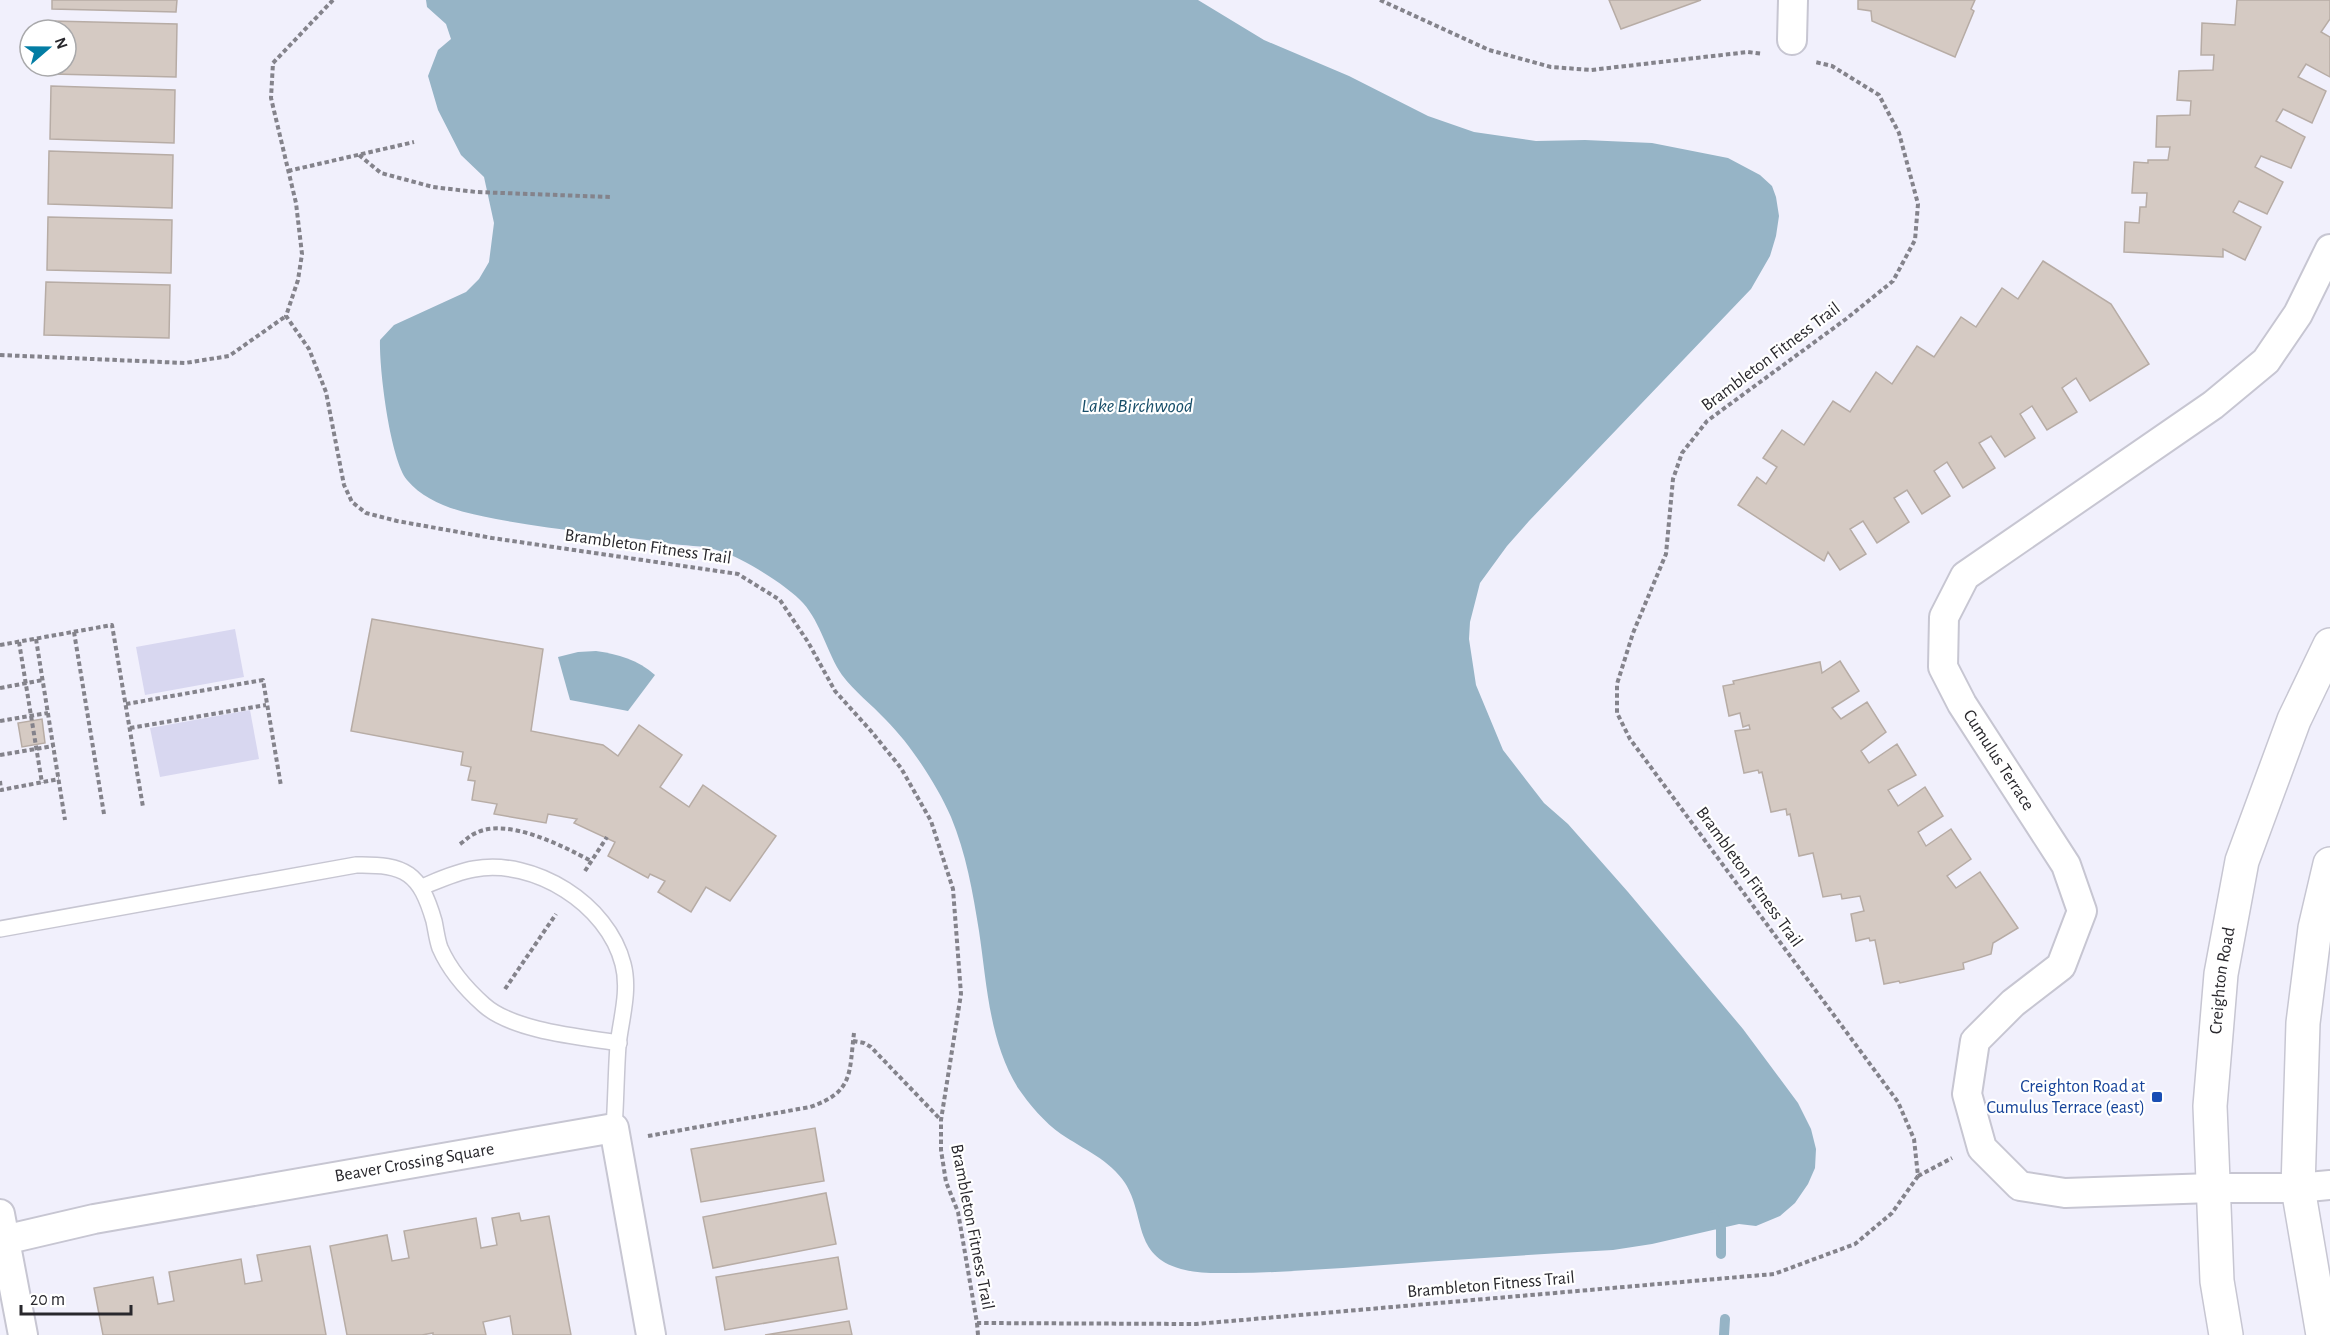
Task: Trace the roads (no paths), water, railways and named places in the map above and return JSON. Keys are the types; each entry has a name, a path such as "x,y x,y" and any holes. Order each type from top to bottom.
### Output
{"street":[{"path":"1781,48 1793,0"},
{"name":"Cumulus Terrace","path":"2314,1186 2065,1194 2020,1186 1982,1148 1967,1094 1975,1041 2013,1003 2061,966 2082,911 2066,865 1962,704 1943,667 1944,617 1965,576 2213,405 2266,361 2298,314 2330,249"},
{"name":"Creighton Road","path":"2226,1335 2217,1281 2210,1106 2221,974 2242,861 2294,720 2330,645"},
{"path":"2323,1335 2303,1023 2315,928 2330,864"},
{"path":"627,1133 651,1335"},
{"name":"Beaver Crossing Square","path":"2,1231 94,1219 627,1133"},
{"path":"2,1231 23,1335"}],"lane":[{"path":"0,929 356,866 376,865 400,870 413,877 422,887 446,961 458,978 485,1006 502,1017 526,1026 619,1043"},
{"path":"422,887 475,868 497,868 543,878 564,888 599,920 615,941 624,965 626,988 619,1043 627,1133"}],"water":[{"name":"Lake Birchwood","path":"426,0 1198,0 1264,40 1349,76 1428,116 1474,132 1536,141 1585,140 1652,143 1728,158 1760,175 1772,186 1779,216 1770,256 1751,289 1507,546 1480,583 1470,622 1469,639 1476,685 1503,750 1544,803 1568,824 1628,892 1743,1029 1798,1103 1811,1129 1816,1149 1815,1168 1808,1184 1795,1203 1780,1216 1756,1226 1739,1224 1652,1244 1613,1250 1275,1272 1207,1273 1187,1271 1165,1263 1147,1244 1136,1208 1119,1175 1104,1161 1049,1124 1032,1107 1008,1070 995,1032 965,859 951,817 931,779 905,741 842,675 815,620 803,603 764,573 720,551 539,526 472,514 437,502 416,489 407,480 395,453 391,434 381,371 380,340 394,325 466,292 479,279 489,262 494,223 484,177 461,155 438,110 428,76 438,50 451,39 446,24 427,7"},
{"path":"596,651 627,658 642,665 655,675 628,711 570,700 558,657 578,652"}],"waterway":[{"path":"1713,1217 1721,1228 1721,1254"},
{"path":"1724,1335 1725,1319"}],"place":[{"name":"Creighton Road at Cumulus Terrace (east)","path":"2157,1097"}]}
